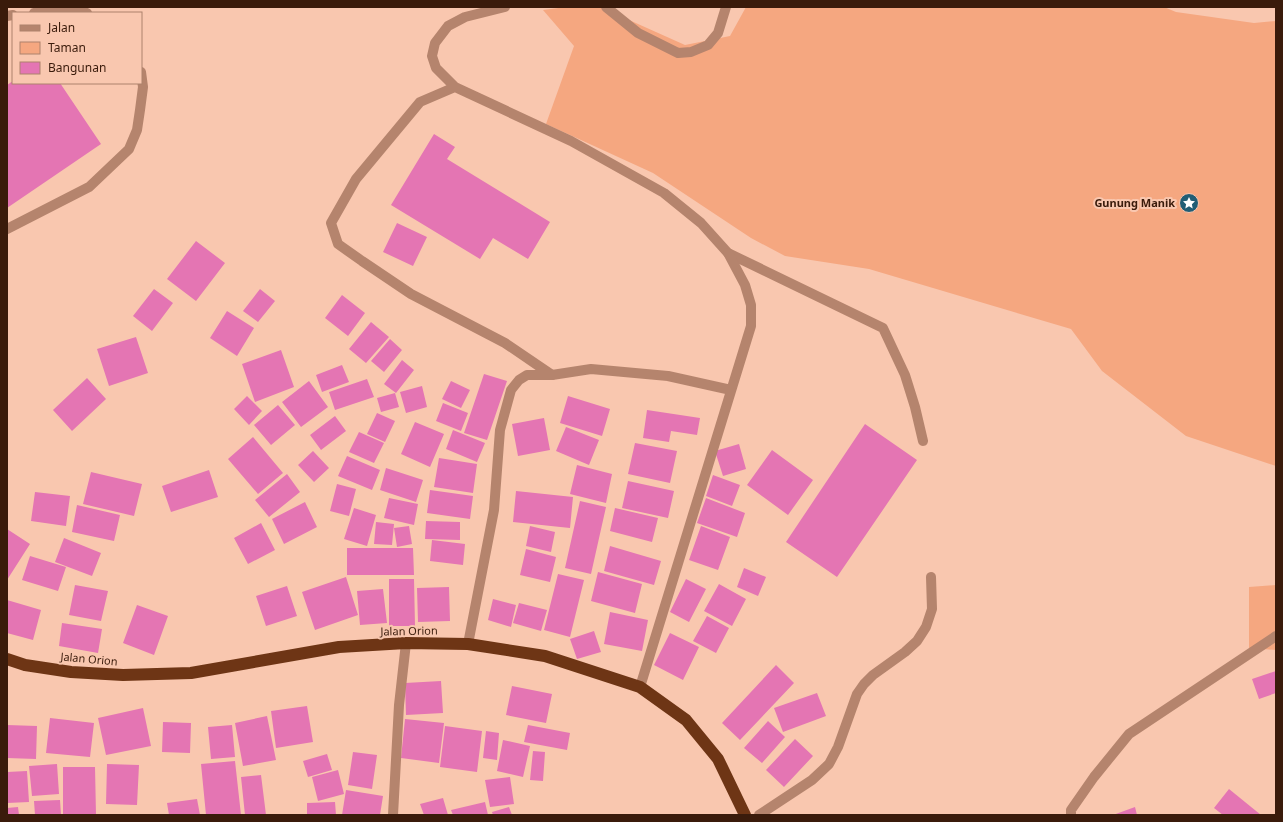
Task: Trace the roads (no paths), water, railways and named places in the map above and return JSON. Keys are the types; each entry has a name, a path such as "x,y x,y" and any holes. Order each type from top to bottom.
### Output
{"highway":[{"name":"Jalan Orion","path":"7,659 25,665 71,672 123,675 191,673 339,647 406,642 468,644 545,656 640,687 686,720 718,759 745,815"}],"street":[{"path":"505,7 465,18 448,26 435,43 432,56 436,68 455,87 571,141 664,193 701,223 728,253 745,285 751,304 751,326 640,687"},
{"path":"606,7 638,33 678,53 691,52 708,45 718,32 726,7"},
{"path":"42,12 76,8 85,12"},
{"path":"7,228 89,187 129,149 137,130 143,86 142,79"},
{"path":"455,87 420,102 356,179 331,223 338,244 411,294 505,343 552,374"},
{"path":"728,253 883,328 905,375 915,407 923,441"},
{"path":"468,644 494,510 500,430 511,390 519,380 527,375 552,374 591,369 668,376 731,390"},
{"path":"759,815 812,780 829,764 838,747 857,694 864,684 873,675 905,652 916,641 926,627 932,609 930,577"},
{"path":"1071,815 1071,810 1090,782 1129,734 1276,636"},
{"path":"393,815 399,705 406,642"}],"place":[{"name":"Gunung Manik","path":"1189,203"}]}
